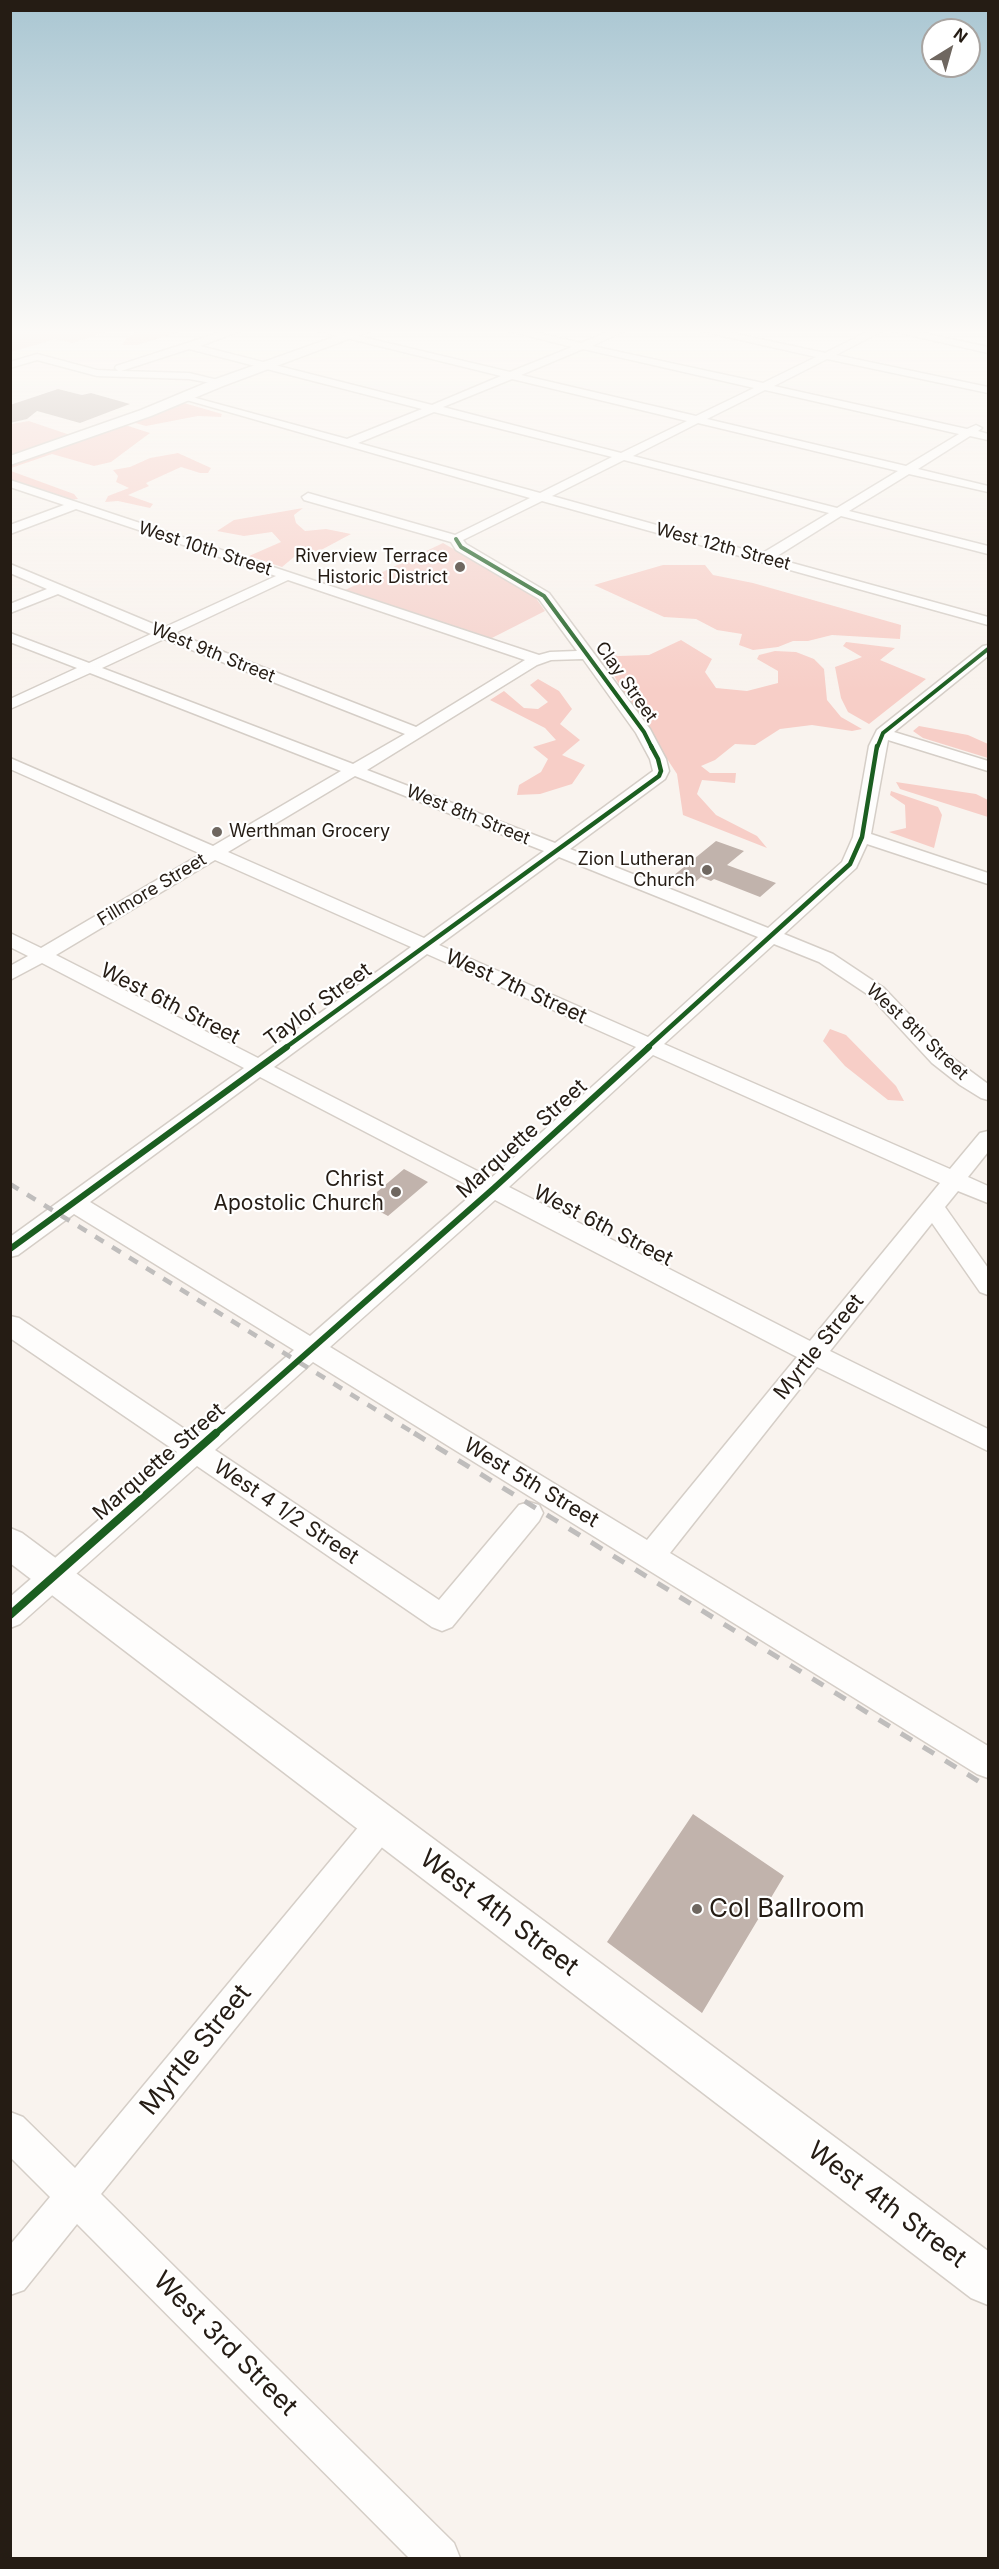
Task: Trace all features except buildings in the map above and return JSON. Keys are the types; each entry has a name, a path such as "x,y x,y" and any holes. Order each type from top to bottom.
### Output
{"main road":[{"path":"10,461 39,451"},
{"name":"West 4th Street","path":"10,1543 988,2281"}],"street":[{"name":"West 12th Street","path":"376,451 988,621"},
{"path":"605,451 988,550"},
{"path":"456,538 635,451"},
{"path":"826,451 988,489"},
{"path":"764,558 937,451"},
{"name":"West 10th Street","path":"10,483 537,659"},
{"name":"Clay Street","path":"308,497 456,538 461,547 544,596 644,732 658,759 661,771 659,776 558,851"},
{"path":"10,530 75,505"},
{"name":"West 9th Street","path":"10,568 164,634 417,733"},
{"path":"10,705 287,576"},
{"path":"10,609 58,589"},
{"name":"West 8th Street","path":"10,637 354,770 826,958 877,992 939,1058 988,1093"},
{"path":"883,733 988,649"},
{"path":"537,659 550,656 589,655"},
{"name":"Fillmore Street","path":"10,974 417,733 537,659"},
{"path":"883,733 988,766"},
{"name":"Marquette Street","path":"10,1615 494,1188 850,864 862,837 877,746 883,733"},
{"name":"West 7th Street","path":"10,763 988,1195"},
{"path":"862,837 988,879"},
{"name":"Taylor Street","path":"10,1249 558,851"},
{"name":"West 6th Street","path":"10,939 813,1354 988,1441"},
{"name":"Myrtle Street","path":"651,1556 988,1138"},
{"name":"West 5th Street","path":"74,1203 988,1763"},
{"path":"933,1206 988,1286"},
{"name":"West 4 1/2 Street","path":"10,1325 442,1618 529,1512"},
{"name":"Myrtle Street","path":"10,2276 381,1824"},
{"name":"West 3rd Street","path":"10,2130 439,2559"}],"shaded area":[{"path":"11,451 25,451 11,456"},
{"path":"49,451 126,451 111,462 94,466 52,454 11,468 11,465"},
{"path":"178,453 211,468 208,473 200,473 181,467 146,483 149,486 128,495 153,504 150,508 118,501 105,502 108,496 129,488 116,482 118,476 113,470 130,467 150,458"},
{"path":"11,471 74,494 78,499 71,500 11,480"},
{"path":"303,508 294,515 296,523 305,531 326,529 351,534 323,549 294,557 282,567 249,556 281,542 272,532 244,536 217,531 234,520"},
{"path":"443,543 533,594 545,611 490,639 343,591"},
{"path":"663,565 705,565 713,575 753,583 901,625 900,639 832,635 753,650 739,645 742,634 717,630 696,619 664,617 594,585"},
{"path":"681,640 712,659 705,672 716,688 747,691 778,683 778,671 757,659 759,655 775,651 796,652 814,659 824,669 827,700 841,717 862,729 852,731 812,725 780,729 755,745 735,744 715,760 701,766 710,773 736,773 735,783 702,780 697,794 716,815 757,836 767,848 683,815 677,774 600,652 618,656 649,655"},
{"path":"846,642 895,648 880,660 926,679 869,724 848,712 841,698 835,667 862,657 843,646"},
{"path":"538,679 559,691 572,709 560,724 580,740 562,755 585,765 572,784 540,794 517,795 519,785 541,772 548,759 533,747 556,740 545,728 490,700 504,691 524,708 538,709 548,702 530,685"},
{"path":"919,726 968,735 988,744 988,758 923,738 913,731"},
{"path":"896,782 976,794 988,800 988,817 900,789"},
{"path":"891,791 938,807 942,815 934,848 889,832 906,828 905,805 890,795"},
{"path":"830,1029 846,1035 896,1086 904,1101 888,1100 845,1066 823,1041"}],"railway":[{"path":"10,1184 417,1435"},
{"path":"414,1433 988,1787"}],"cycle path":[{"path":"10,1249 659,776 661,771 658,759 644,732 544,596 461,547 456,539"},
{"path":"10,1615 494,1188 850,864 862,837 877,746 883,733 988,649"}],"place":[{"name":"Riverview Terrace Historic District","path":"460,567"},
{"name":"Werthman Grocery","path":"217,832"},
{"name":"Zion Lutheran Church","path":"707,870"},
{"name":"Christ Apostolic Church","path":"396,1192"},
{"name":"Col Ballroom","path":"697,1909"}]}
